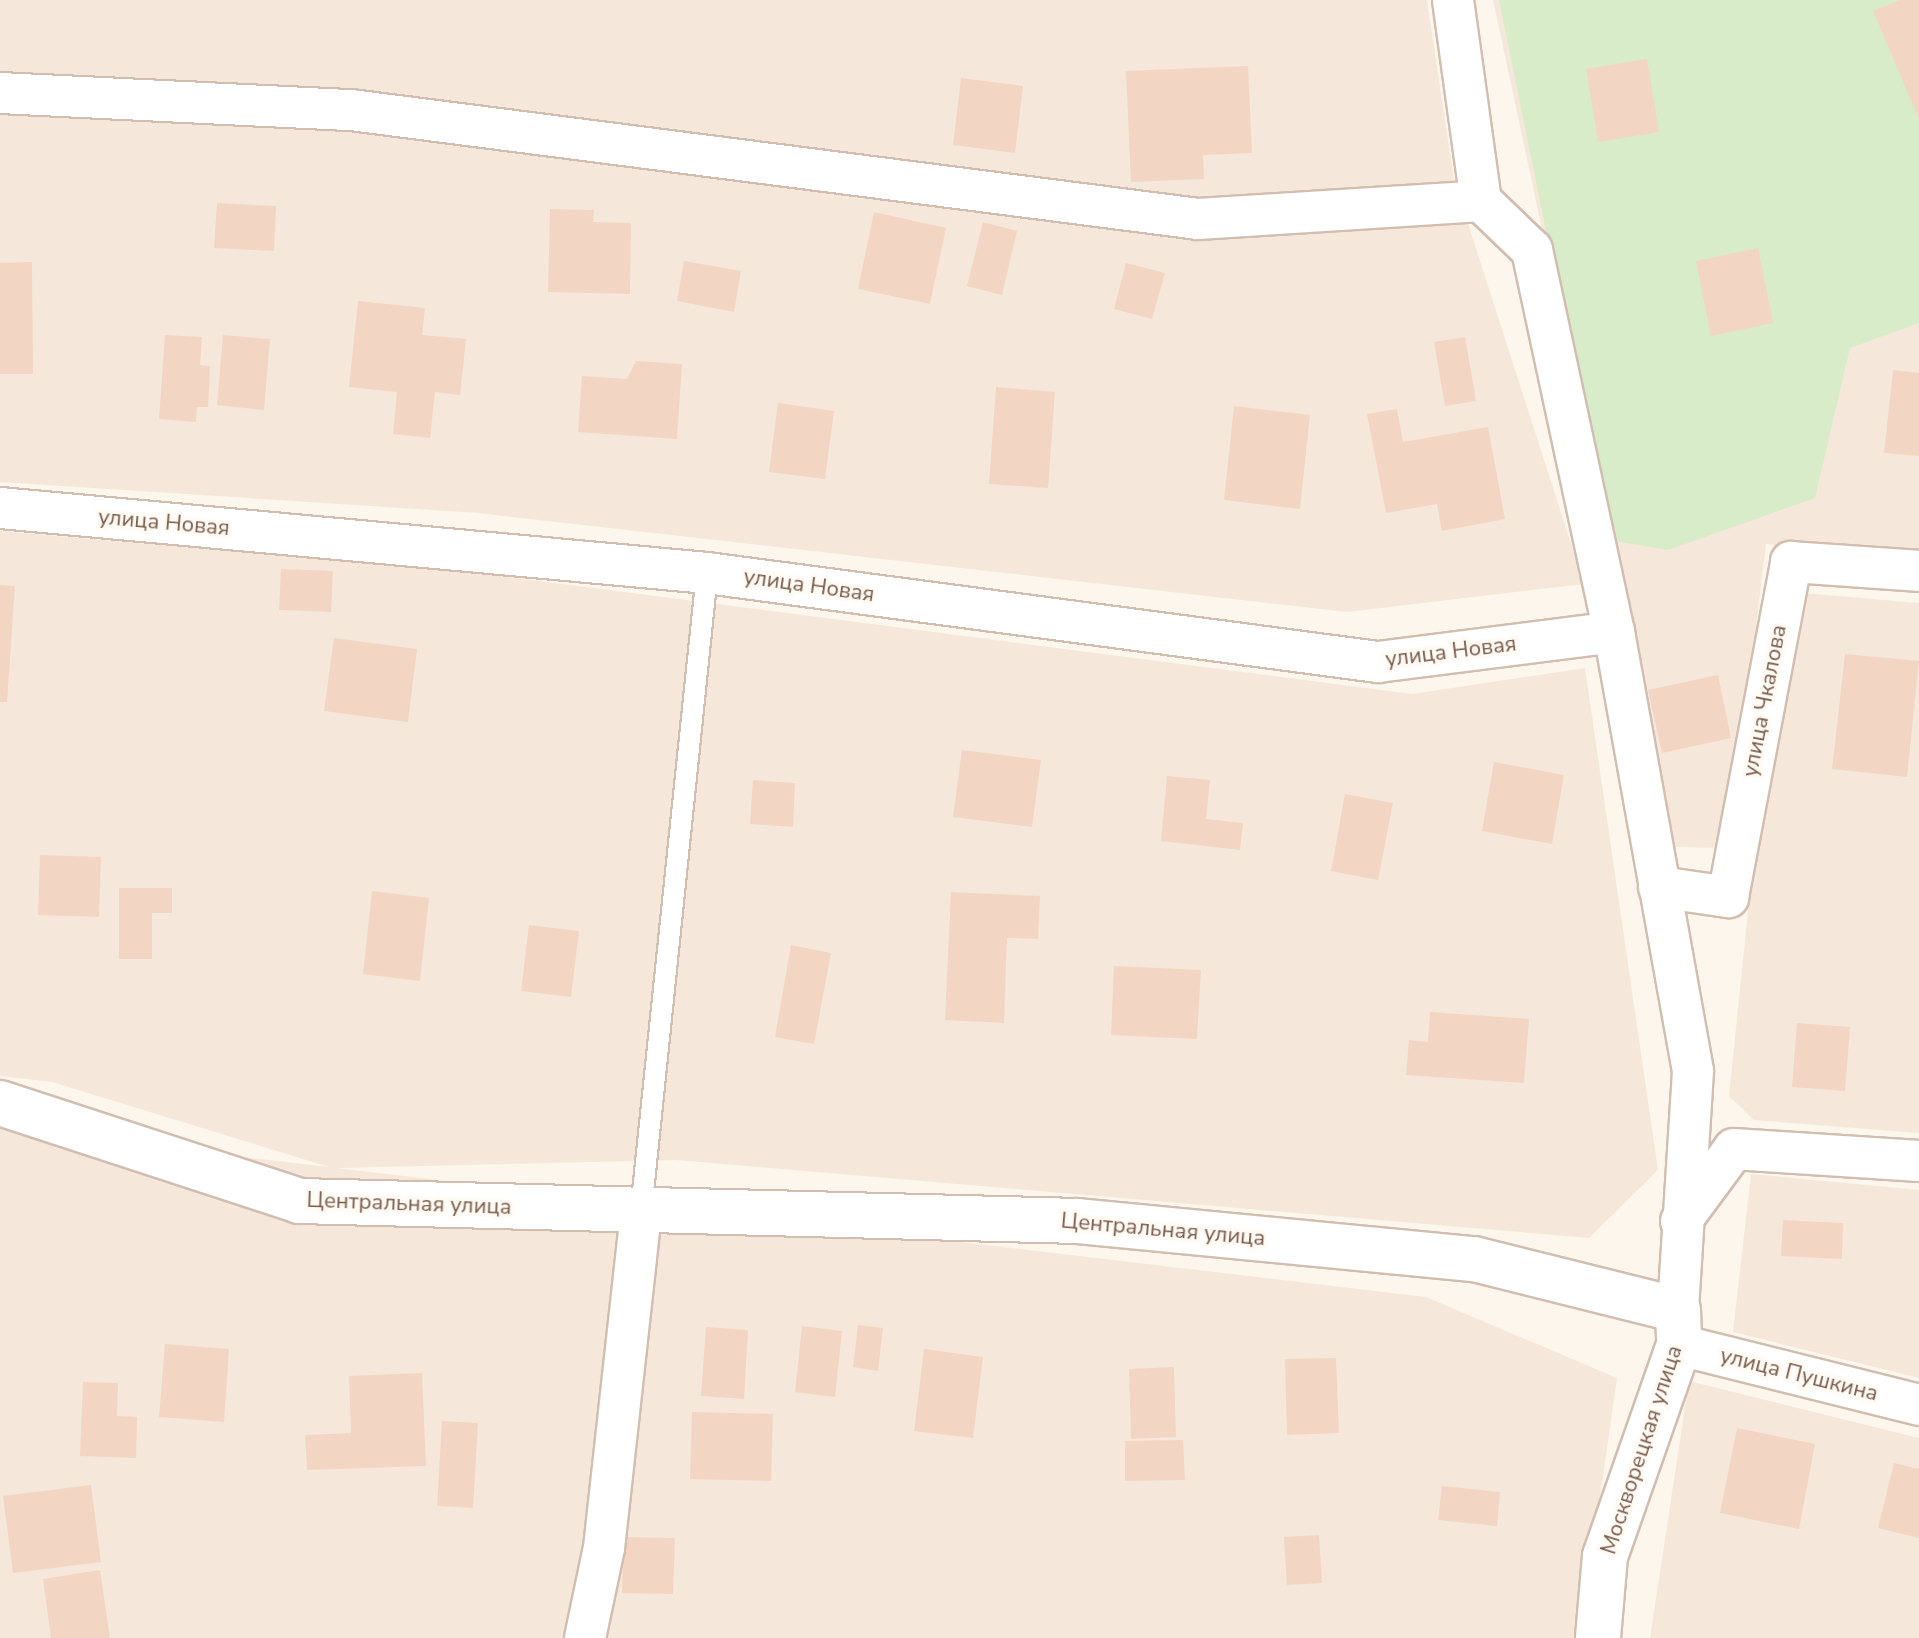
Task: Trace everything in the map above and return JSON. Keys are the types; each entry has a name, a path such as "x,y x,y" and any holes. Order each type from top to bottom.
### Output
{"street":[{"path":"1453,0 1481,201 1532,250 1614,632 1693,1071 1681,1221 1679,1327"},
{"path":"0,93 351,110 1198,219 1481,201"},
{"name":"улица Новая","path":"0,508 707,573 1378,662 1614,632"},
{"name":"улица Чкалова","path":"1659,887 1728,897 1791,562 1919,571"},
{"name":"Центральная улица","path":"0,1103 299,1201 1077,1221 1458,1257 1679,1327"},
{"path":"1681,1221 1734,1149 1919,1161"},
{"path":"585,1638 604,1548 641,1211"},
{"name":"улица Пушкина","path":"1679,1327 1919,1405"},
{"name":"Москворецкая улица","path":"1598,1638 1605,1556 1679,1327"}],"lane":[{"path":"641,1211 707,573"}],"shaded area":[{"path":"0,0 1427,0 1454,180 1584,584 1347,612 478,513 0,482"},
{"path":"1493,0 1919,0 1919,557 1766,544 1729,848 1674,847"},
{"path":"0,531 462,571 1412,694 1585,668 1658,1170 1589,1238 676,1160 336,1168 1426,1297 1617,1378 1580,1638 0,1638 0,1129 329,1167 52,1082 0,1076"},
{"path":"1781,591 1919,603 1919,1133 1754,1120 1729,1096"},
{"path":"1751,1174 1919,1190 1919,1378 1733,1332"},
{"path":"1689,1381 1919,1438 1919,1638 1650,1638"}],"green space":[{"path":"1499,0 1919,0 1919,323 1850,348 1815,498 1668,550 1609,540"}],"building":[{"path":"1900,0 1919,0 1919,119 1873,11"},
{"path":"1647,59 1659,132 1598,142 1586,69"},
{"path":"1248,66 1252,153 1203,155 1204,179 1131,182 1126,71"},
{"path":"961,78 1023,86 1015,153 953,145"},
{"path":"217,203 276,206 274,251 214,248"},
{"path":"550,209 594,210 593,222 631,223 630,294 548,292"},
{"path":"874,212 946,228 930,304 858,289"},
{"path":"983,222 1017,231 1002,295 967,286"},
{"path":"1758,248 1773,323 1711,336 1696,261"},
{"path":"684,261 741,271 734,312 677,301"},
{"path":"32,262 33,374 0,374 0,263"},
{"path":"1126,263 1165,273 1152,319 1114,309"},
{"path":"358,301 425,308 422,335 466,339 460,395 435,392 430,438 393,434 397,392 349,387"},
{"path":"165,335 202,337 200,365 210,366 208,407 197,407 196,422 159,419"},
{"path":"223,335 270,339 264,410 217,405"},
{"path":"1465,337 1476,401 1445,406 1434,342"},
{"path":"636,361 682,364 677,439 578,432 582,376 627,379"},
{"path":"1893,370 1919,373 1919,456 1884,453"},
{"path":"996,387 1055,392 1048,488 989,484"},
{"path":"778,403 834,411 825,479 769,472"},
{"path":"1234,406 1310,415 1300,509 1224,500"},
{"path":"1397,409 1403,442 1488,427 1505,519 1442,531 1437,504 1386,513 1367,414"},
{"path":"281,569 333,571 331,612 279,610"},
{"path":"0,585 15,586 7,702 0,702"},
{"path":"334,638 417,649 408,722 324,711"},
{"path":"1845,654 1919,661 1907,777 1832,769"},
{"path":"1718,675 1731,738 1662,753 1648,690"},
{"path":"962,750 1041,760 1032,827 953,817"},
{"path":"1494,762 1564,775 1552,844 1482,831"},
{"path":"1167,776 1210,780 1206,819 1243,823 1240,850 1161,841"},
{"path":"753,780 795,783 793,827 750,824"},
{"path":"1345,794 1393,803 1378,880 1331,871"},
{"path":"40,855 101,857 99,917 38,915"},
{"path":"119,888 172,888 172,913 152,913 152,959 119,959"},
{"path":"372,891 429,898 420,981 363,974"},
{"path":"951,892 1040,896 1038,939 1007,938 1004,1023 945,1020"},
{"path":"529,925 579,931 571,997 521,991"},
{"path":"791,945 831,953 814,1044 775,1037"},
{"path":"1114,966 1201,970 1197,1039 1111,1035"},
{"path":"1430,1012 1529,1019 1524,1083 1406,1075 1409,1040 1428,1042"},
{"path":"1797,1023 1850,1027 1845,1091 1792,1087"},
{"path":"1783,1220 1843,1223 1842,1259 1781,1256"},
{"path":"858,1325 883,1328 878,1371 853,1367"},
{"path":"802,1326 842,1331 835,1397 795,1392"},
{"path":"706,1327 748,1330 744,1399 701,1396"},
{"path":"165,1344 229,1349 224,1422 159,1417"},
{"path":"924,1349 983,1357 973,1438 914,1431"},
{"path":"1336,1358 1339,1433 1287,1435 1285,1359"},
{"path":"1174,1367 1176,1437 1131,1439 1129,1369"},
{"path":"422,1373 426,1466 307,1470 305,1435 351,1433 349,1376"},
{"path":"83,1382 118,1383 117,1416 137,1417 136,1458 80,1456"},
{"path":"692,1412 773,1414 771,1481 690,1479"},
{"path":"442,1421 478,1423 473,1508 437,1506"},
{"path":"1737,1428 1815,1444 1799,1529 1720,1513"},
{"path":"1183,1440 1185,1480 1125,1481 1125,1441"},
{"path":"1894,1463 1919,1469 1919,1538 1878,1528"},
{"path":"91,1485 101,1562 13,1573 3,1496"},
{"path":"1442,1486 1500,1492 1497,1526 1438,1520"},
{"path":"1319,1535 1322,1583 1287,1585 1284,1537"},
{"path":"624,1537 675,1538 673,1594 622,1593"},
{"path":"100,1570 110,1638 51,1638 43,1579"}]}
